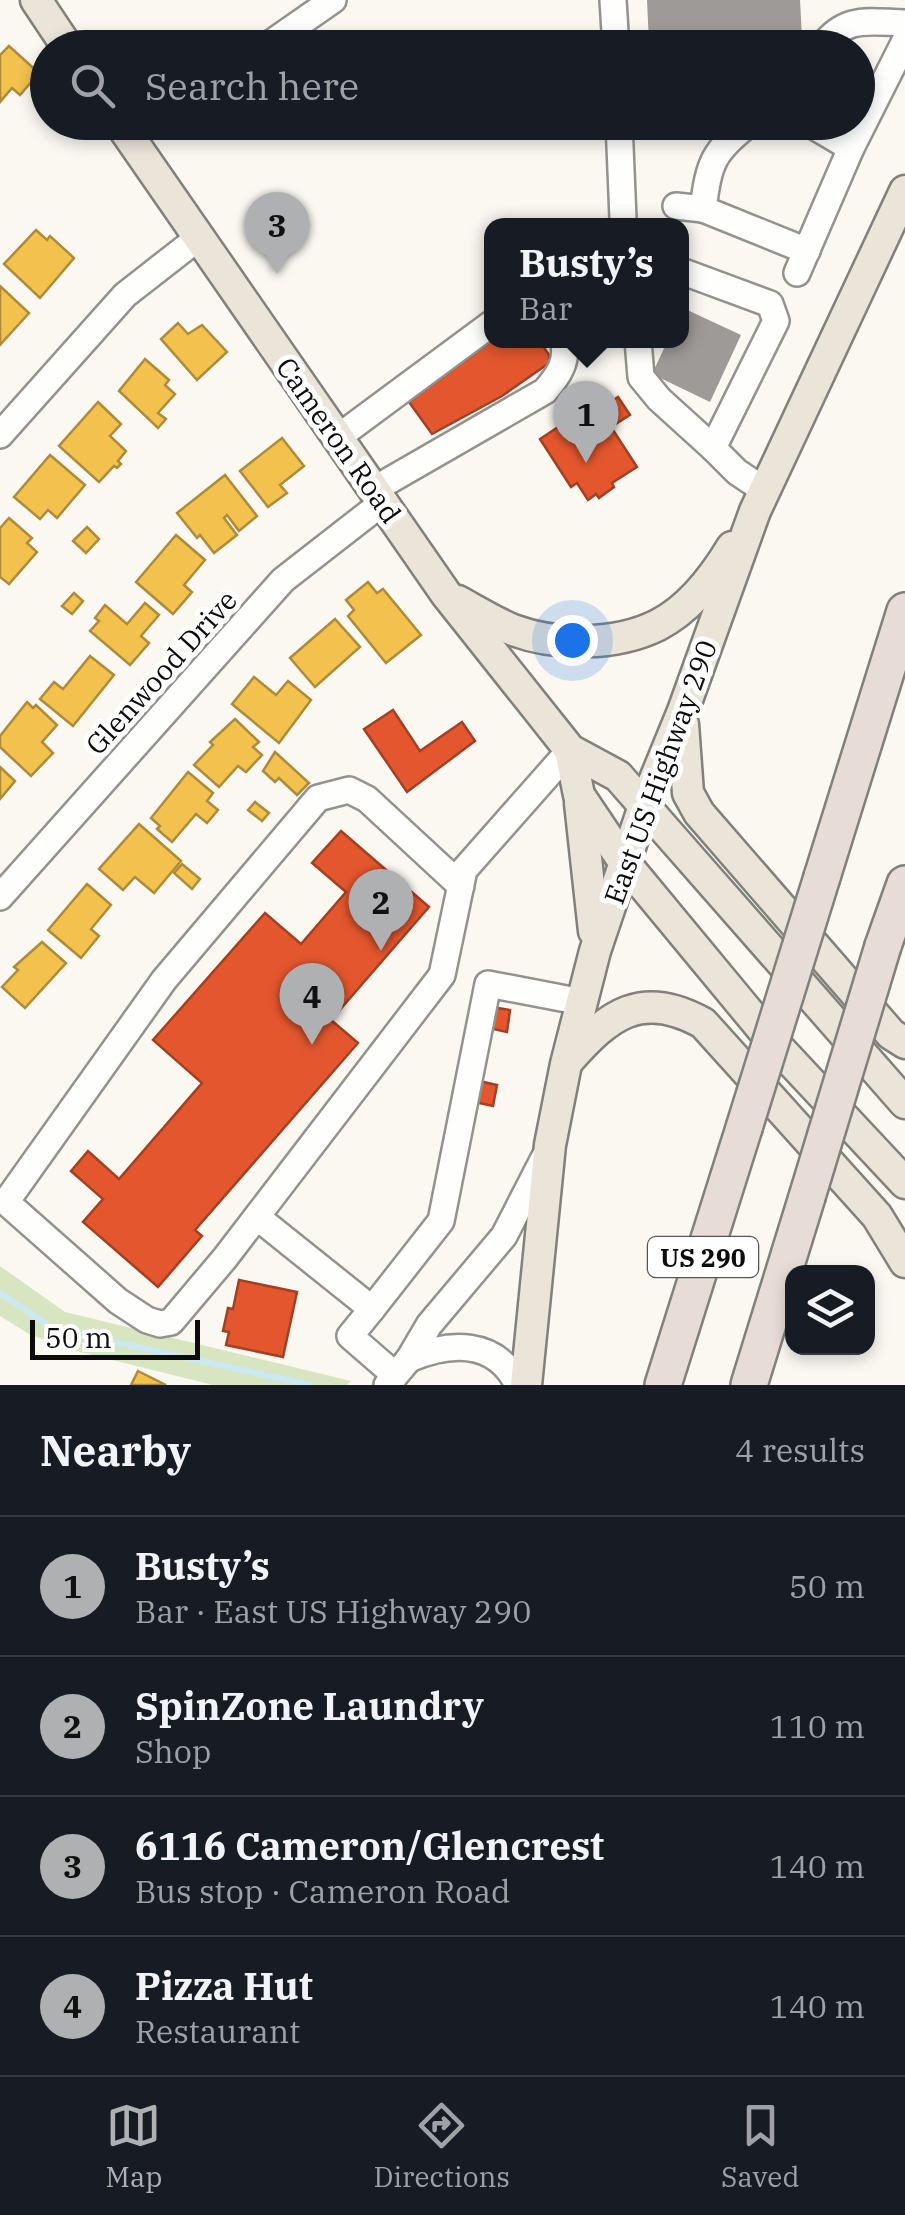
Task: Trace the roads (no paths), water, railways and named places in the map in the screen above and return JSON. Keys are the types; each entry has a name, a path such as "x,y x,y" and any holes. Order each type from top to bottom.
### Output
{"highway":[{"name":"US 290","path":"663,1385 905,611"},
{"name":"US 290","path":"750,1385 905,884"}],"main road":[{"path":"36,0 56,30"},
{"name":"Cameron Road","path":"140,140 198,238 446,594 570,750 618,776 905,1102"},
{"name":"East US Highway 290","path":"526,1385 550,1144 595,951 644,806 760,500 905,191"},
{"path":"446,594 516,631 548,639 585,642 625,635 658,625 686,605 718,569 760,500"},
{"path":"683,711 684,771 688,793 699,813 891,1034 905,1043"},
{"name":"Cameron Road","path":"570,750 579,795 624,862 772,1042 905,1183"},
{"path":"579,795 595,951"},
{"path":"566,1064 613,1016 660,1008 685,1013 703,1023 877,1216 905,1262"}],"street":[{"path":"290,30 333,0"},
{"path":"613,0 615,30"},
{"path":"837,30 858,22 905,24"},
{"path":"875,100 905,42"},
{"path":"620,140 623,218"},
{"path":"703,209 710,162 728,140"},
{"path":"836,140 850,148"},
{"path":"676,206 703,209 802,262 854,140"},
{"path":"0,436 125,295 198,238"},
{"path":"689,275 770,304 776,320 713,448"},
{"path":"337,438 484,329"},
{"name":"Glenwood Drive","path":"0,898 283,580 378,496 546,391 562,372 566,348"},
{"path":"639,348 641,377 659,400 713,448 760,500"},
{"path":"461,886 366,799 349,790 318,798 164,980 6,1202 118,1301 147,1320 171,1322 442,975 461,886 464,870 570,750"},
{"path":"442,975 582,1002"},
{"path":"397,1373 350,1336 441,1221 488,984"},
{"path":"397,1373 429,1326 504,1236 550,1144"},
{"path":"256,1217 372,1308"},
{"path":"397,1373 433,1349 472,1347 501,1361 518,1385"}],"waterway":[{"path":"0,1293 54,1329 311,1385"}],"place":[{"name":"6116 Cameron/Glencrest","path":"277,274"},
{"name":"Busty’s","path":"586,463"},
{"name":"SpinZone Laundry","path":"381,951"},
{"name":"Pizza Hut","path":"312,1045"}]}
